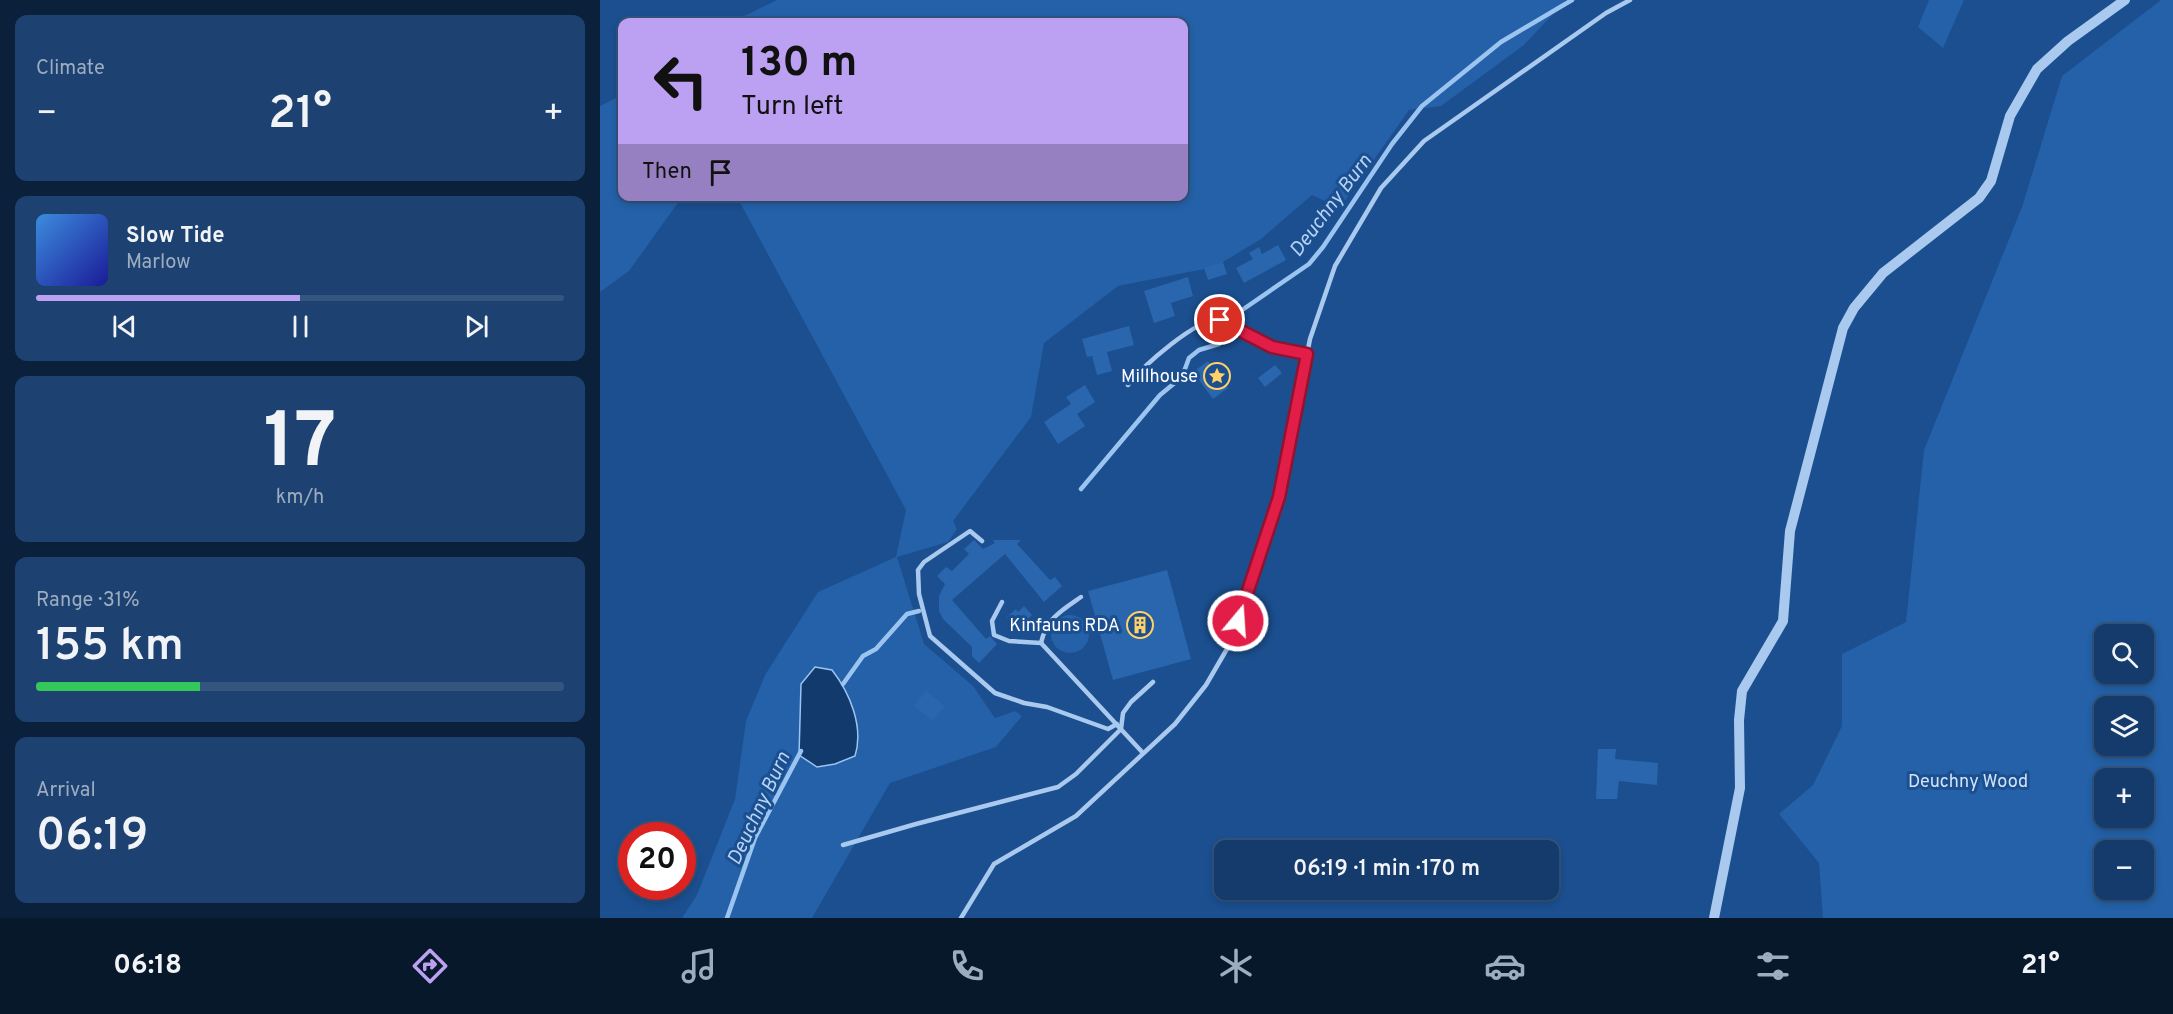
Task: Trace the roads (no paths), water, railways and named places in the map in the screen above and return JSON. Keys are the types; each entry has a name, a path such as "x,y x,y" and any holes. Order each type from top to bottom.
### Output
{"street":[{"path":"1714,918 1740,788 1739,720 1742,691 1783,621 1790,531 1843,328 1854,308 1883,273 1979,198 1990,181 2010,116 2037,69 2068,41 2125,0"}],"lane":[{"path":"961,918 994,864 1076,816 1175,724 1206,685 1231,642 1279,497 1307,354 1335,266 1381,188 1424,141 1597,19 1630,0"},
{"path":"1128,385 1166,348 1207,321 1220,320 1272,347 1307,354"},
{"path":"982,542 970,531 924,561 918,570 919,594 930,636 995,693 1024,703 1047,707 1108,729 1119,727"},
{"path":"1041,643 1044,629 1051,618 1081,597"},
{"path":"1002,602 992,621 994,635 1009,641 1041,643 1143,753"},
{"path":"843,845 1058,787 1076,774 1119,727 1127,707 1153,682"}],"waterway":[{"name":"Deuchny Burn","path":"1081,489 1160,395 1182,377 1189,358 1199,350 1219,344 1230,334 1229,319 1309,264 1323,247 1392,144 1422,106 1501,42 1572,0"},
{"path":"843,684 863,656 876,649 907,614 919,611"},
{"name":"Deuchny Burn","path":"727,918 755,838 801,751"}],"place":[{"name":"Millhouse","path":"1217,376"},
{"name":"Kinfauns RDA","path":"1140,625"}],"park label":[{"name":"Deuchny Wood","path":"1968,781"}]}
